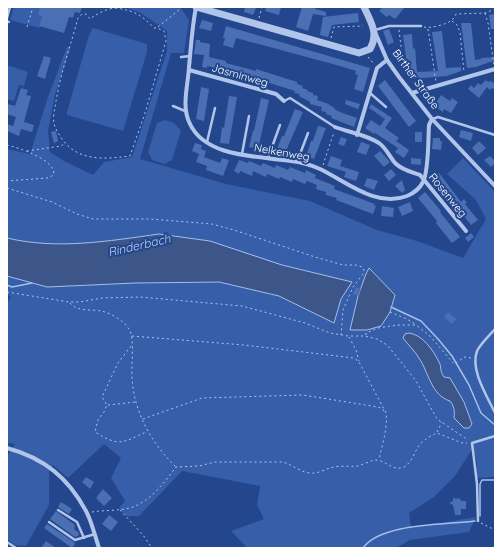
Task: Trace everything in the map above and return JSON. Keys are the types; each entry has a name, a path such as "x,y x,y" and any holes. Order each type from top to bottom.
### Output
{"street":[{"path":"196,7 354,53 359,53 370,48 375,37 374,30"},
{"name":"Nelkenweg","path":"196,7 190,56 186,111 193,129 207,143 225,152 297,162 322,170 356,190 387,198 403,198 411,194 421,186 424,179"},
{"name":"Birther Straße","path":"364,7 387,60 432,119 495,186"},
{"path":"357,134 377,68 387,60"},
{"path":"412,94 495,67"},
{"name":"Jasminweg","path":"189,70 276,94 284,101"},
{"path":"424,179 429,125 432,119"},
{"name":"Rosenweg","path":"336,127 377,142 384,147 401,168 420,175 466,231"},
{"path":"7,448 31,456 58,474 73,491 88,514 99,548"}],"lane":[{"path":"7,18 10,7"},
{"path":"374,30 389,26 421,26"},
{"path":"180,57 190,56"},
{"path":"370,92 386,107"},
{"path":"284,101 290,98 336,127"},
{"path":"173,106 186,111"},
{"path":"207,143 215,108"},
{"path":"242,154 249,116"},
{"name":"Birther Straße","path":"432,119 438,117 495,135"},
{"path":"268,158 280,125"},
{"path":"297,162 308,134"},
{"path":"495,329 482,343 475,359 476,369 495,413"},
{"path":"478,521 477,484 472,443 495,436"},
{"path":"58,510 76,522 84,538"},
{"path":"49,522 75,540 94,534"},
{"path":"7,542 16,548"}],"path":[{"path":"26,27 33,7"},
{"path":"258,21 262,7"},
{"path":"107,9 128,9 138,14 154,28 164,31 166,41 145,113 130,156 104,159 92,158 71,150 65,143 53,122 54,111 57,94 78,18 82,14 86,14 90,19 107,9"},
{"path":"157,28 180,9"},
{"path":"421,26 428,29 452,20 456,14 485,13 495,9"},
{"path":"485,13 495,67"},
{"path":"452,20 457,25 460,32 465,75"},
{"path":"331,39 334,27 363,26"},
{"path":"398,26 403,63 406,68 406,71 400,74"},
{"path":"428,29 436,83"},
{"path":"367,56 374,64"},
{"path":"322,167 336,127"},
{"path":"27,151 61,146 65,143"},
{"path":"7,145 27,151 52,166 54,170 54,174 47,178 7,181"},
{"path":"7,188 52,202 77,214 93,219 150,219 212,224 315,257 343,265 356,265 362,267 364,270 363,274 351,292 343,310 341,335"},
{"path":"7,292 69,302 80,302 102,298 140,297 242,306 305,323 330,333 377,338 388,345 416,381 437,419 472,443"},
{"path":"69,302 72,306 78,309 102,312 112,316 123,322 130,329 132,336 132,378 136,402 147,431 161,452 176,467 198,466 215,462 282,462 289,463 305,472 312,473 332,467 356,466 374,460 394,468 403,468 408,464 418,447 425,439 437,432 442,422"},
{"path":"390,312 407,319 430,336 454,364 465,357 475,359"},
{"path":"365,336 366,333 378,328 397,325 416,325"},
{"path":"132,336 244,345 354,358 359,362"},
{"path":"348,336 356,350 359,362 386,413 387,418 384,439 378,461"},
{"path":"107,405 102,397 118,363 132,345"},
{"path":"143,419 202,398 303,395 372,406 381,408 386,413"},
{"path":"107,405 136,402"},
{"path":"107,405 98,420 95,432 116,442 125,442 147,431"},
{"path":"437,432 462,443 472,443"},
{"path":"88,514 138,505 147,499 168,478 176,467"},
{"path":"120,509 152,548"},
{"path":"478,521 495,530"}],"shaded area":[{"path":"14,7 40,8 38,15 42,17 39,28 10,20"},
{"path":"125,7 180,7 189,20 184,53 171,53 140,159 226,184 310,201 377,230 417,241 463,258 486,219 476,200 447,174 463,158 495,192 495,477 476,478 477,464 473,448 455,476 434,497 409,513 411,528 476,517 469,532 410,540 396,548 247,548 231,531 264,519 257,505 260,486 182,471 139,516 126,516 119,508 125,501 111,478 121,458 104,444 68,478 53,465 49,471 49,505 26,546 15,545 7,539 7,456 15,444 7,443 7,303 11,297 7,294 7,276 47,287 135,283 219,282 279,296 334,323 341,299 352,282 282,265 107,242 73,244 26,243 7,238 7,149 30,154 48,97 67,47 71,47 55,94 48,131 50,152 64,161 93,175 104,162 132,157 167,51 167,31 141,13","holes":["403,338 440,364 440,371 444,377 450,379 464,402 472,424 455,413 450,401 434,389 417,355"]},
{"path":"93,28 147,44 147,52 123,131 67,115 89,35"},
{"path":"7,65 28,72 24,86 19,85 14,101 7,99"},
{"path":"165,120 174,123 181,131 172,160 164,164 152,160 148,152 157,123"}],"water":[{"path":"159,234 210,241 282,265 352,282 341,299 334,323 279,296 219,282 135,283 47,287 7,276 7,238 26,242 64,244 102,242"},
{"path":"369,268 395,295 390,312 381,326 367,330 350,330 358,296"},
{"path":"409,333 419,337 427,344 439,362 444,377 450,378 464,402 472,424 469,428 464,428 454,418 454,409 450,401 434,389 416,353 403,338 405,334"}],"building":[{"path":"40,7 82,7 80,13 75,12 73,18 69,17 64,33 39,26 42,17 38,15"},
{"path":"245,7 256,8 253,15 244,12"},
{"path":"266,7 281,7 279,15 265,11"},
{"path":"302,7 315,7 315,9 326,12 326,16 313,14 308,31 296,27"},
{"path":"383,7 405,7 395,19 389,15 387,17 379,11"},
{"path":"358,13 359,22 332,25 328,37 320,35 323,17"},
{"path":"495,14 495,29 491,29 489,15"},
{"path":"202,20 213,23 211,31 199,28"},
{"path":"461,23 471,23 475,60 495,57 495,61 476,67 467,68"},
{"path":"226,26 370,68 363,92 354,89 358,75 355,74 356,71 236,38 233,48 223,45"},
{"path":"389,29 394,42 388,45 383,31"},
{"path":"442,31 446,68 461,67 461,71 447,76 409,79 403,35 412,34 417,72 438,71 432,32"},
{"path":"196,40 210,44 209,57 256,71 256,69 297,82 297,84 303,86 302,88 313,93 313,95 318,96 317,100 329,104 340,112 357,118 354,127 331,118 332,116 321,111 322,107 310,104 310,102 299,96 300,94 294,93 295,91 248,76 247,78 224,72 224,70 207,66 207,68 202,67 204,55 194,54"},
{"path":"44,56 51,58 45,79 37,76"},
{"path":"385,80 416,121 409,127 378,86"},
{"path":"486,80 495,84 495,90 492,88 490,90 487,87 479,98 468,89 471,85 474,88 478,83 481,85"},
{"path":"201,87 209,89 204,121 196,119"},
{"path":"21,88 28,90 26,95 31,96 24,122 34,125 32,132 21,129 19,136 7,131 7,124 13,126 16,117 7,114 7,104 15,106"},
{"path":"441,95 450,101 452,98 458,102 451,113 444,109 443,112 434,106"},
{"path":"229,96 237,97 229,144 220,143"},
{"path":"261,98 269,100 258,149 249,147"},
{"path":"346,100 360,104 358,109 345,104"},
{"path":"371,104 392,118 385,128 399,138 396,141 409,150 404,158 395,152 398,148 365,128 371,120 380,126 385,119 369,108"},
{"path":"295,109 303,112 285,153 277,149"},
{"path":"318,126 326,128 314,159 306,156"},
{"path":"461,130 473,133 471,141 459,137"},
{"path":"56,131 58,141 54,143 51,132"},
{"path":"415,132 422,132 422,142 415,142"},
{"path":"341,137 347,139 344,146 338,144"},
{"path":"433,138 440,138 440,141 442,141 441,150 432,149"},
{"path":"361,142 370,145 366,155 357,152"},
{"path":"478,142 486,148 478,155 472,148"},
{"path":"195,143 202,145 201,149 206,151 204,157 220,163 222,158 229,160 223,176 206,170 207,166 196,162 199,154 192,151"},
{"path":"380,151 390,162 384,167 374,156"},
{"path":"331,156 342,160 340,166 359,172 356,181 344,177 346,172 327,166"},
{"path":"490,156 495,161 491,167 484,160"},
{"path":"411,158 421,159 421,165 411,164"},
{"path":"239,160 248,163 249,161 261,166 263,163 275,168 276,165 288,170 290,167 305,173 306,170 316,175 315,178 335,186 334,189 375,204 374,206 376,206 373,214 336,200 337,198 326,195 326,192 316,189 317,185 307,181 305,184 293,179 292,182 267,174 266,177 253,171 252,176 240,171 239,174 234,171"},
{"path":"391,169 396,175 389,181 384,175"},
{"path":"439,173 461,202 464,199 467,203 465,204 478,220 471,225 453,202 450,204 431,180"},
{"path":"367,178 378,181 374,190 364,186"},
{"path":"402,180 405,190 402,193 395,186"},
{"path":"425,192 460,237 452,243 436,223 437,221 418,198"},
{"path":"410,202 413,211 402,216 398,207"},
{"path":"382,206 394,208 393,217 381,216"},
{"path":"471,233 474,237 468,242 465,238"},
{"path":"356,287 361,289 358,296 353,294"},
{"path":"448,312 456,319 452,324 444,317"},
{"path":"86,477 94,482 90,489 82,482"},
{"path":"103,489 112,498 104,506 96,498"},
{"path":"453,497 466,501 466,509 461,509 461,515 455,515 453,505 449,503 453,501"},
{"path":"61,502 72,509 69,514 58,507"},
{"path":"56,511 75,525 74,529 79,533 78,536 75,537 50,519"},
{"path":"109,515 118,522 111,531 102,524"},
{"path":"47,524 74,542 75,544 72,548 44,528"},
{"path":"46,541 56,548 41,548"}],"waterway":[{"name":"Rinderbach","path":"7,285 12,287 32,283"},
{"name":"Rinderbach","path":"391,307 421,321 438,339 452,356 469,385 481,413 495,425"},
{"path":"480,516 480,484 482,480 495,480"},
{"path":"363,548 372,540 384,534 398,530 475,521"}]}
